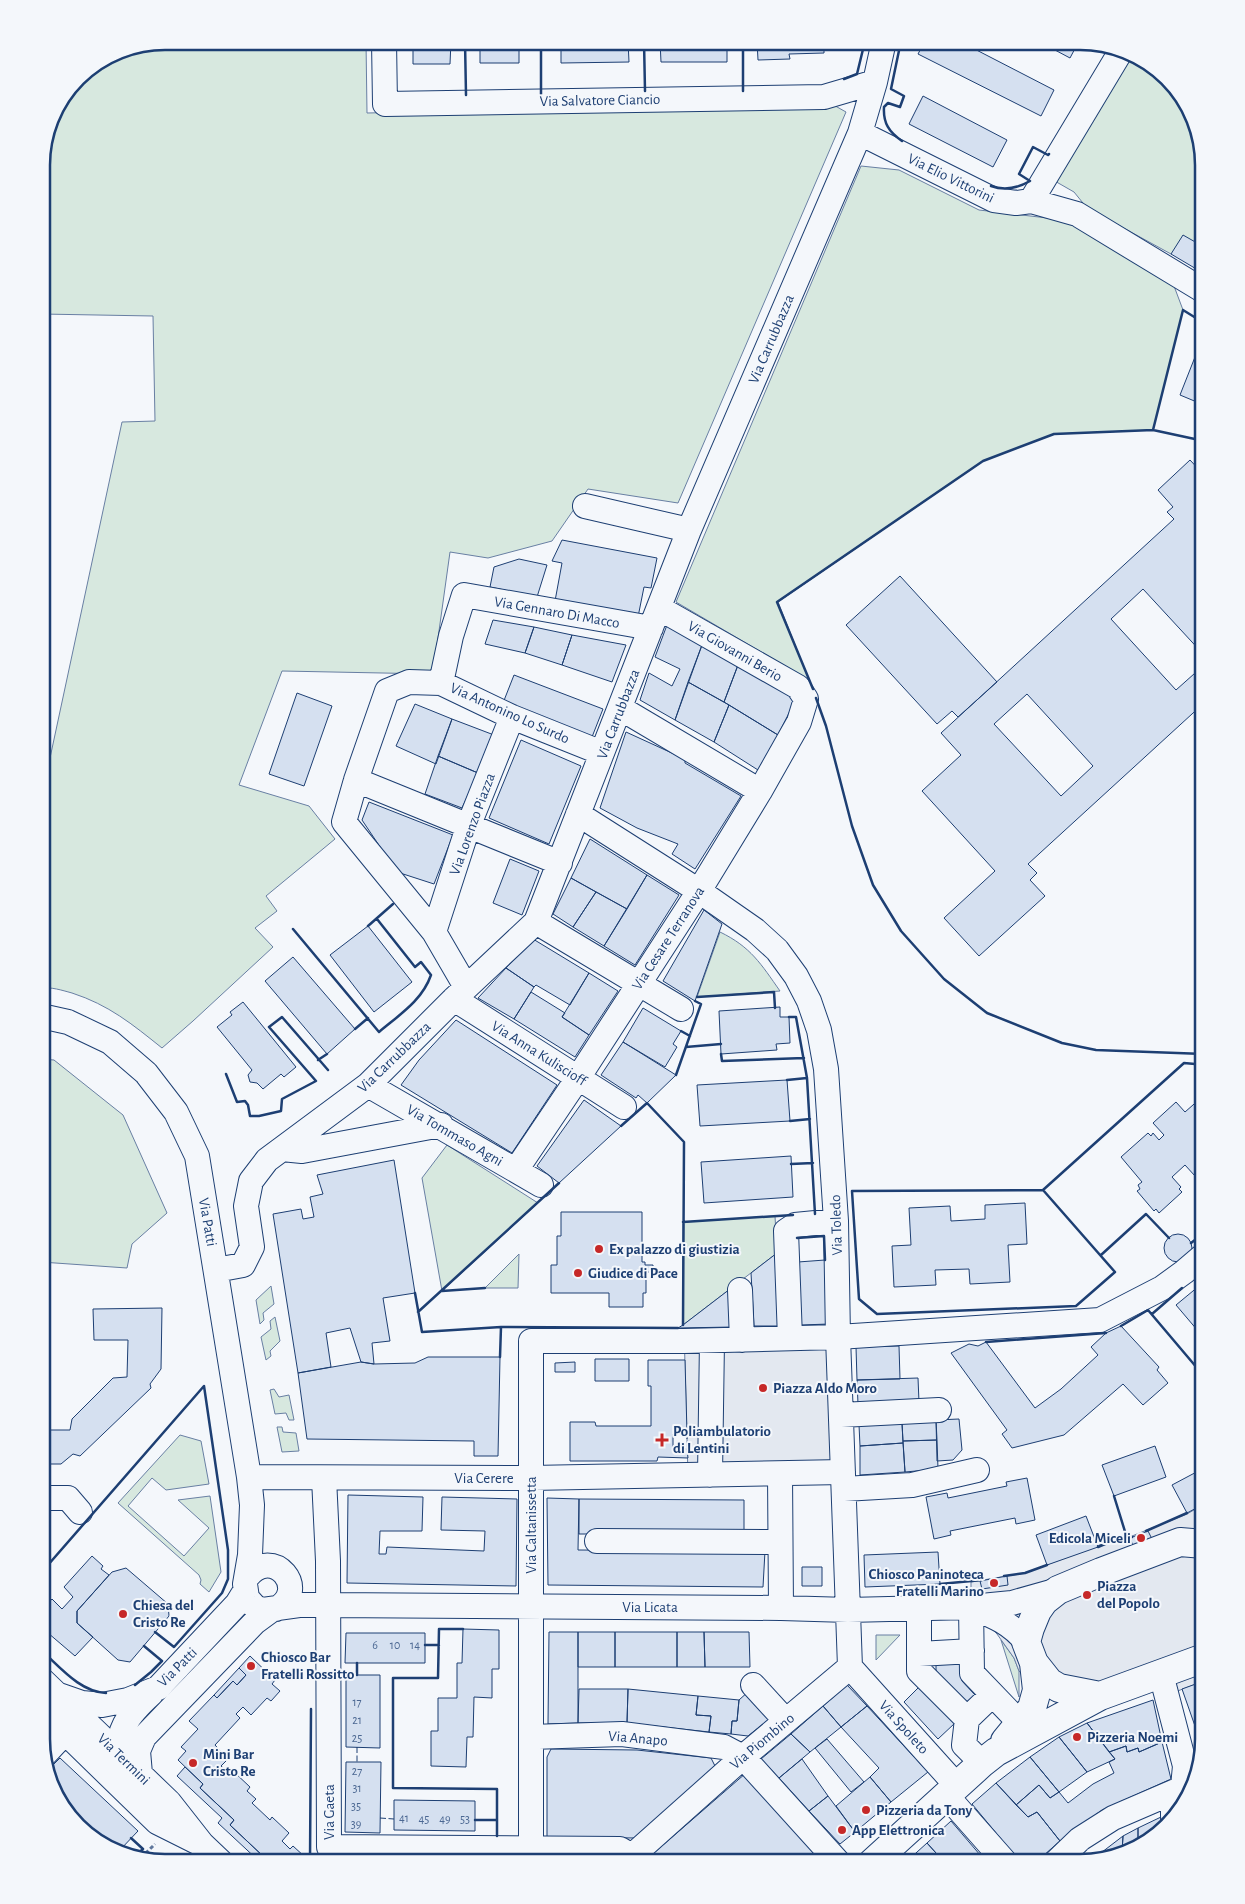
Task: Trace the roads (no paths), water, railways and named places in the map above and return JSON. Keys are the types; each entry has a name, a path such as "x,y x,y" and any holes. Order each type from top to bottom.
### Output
{"main road":[{"path":"882,1854 989,1758 1032,1708 1037,1690 1030,1653 1030,1628 1037,1611 1044,1601 1058,1590 1195,1539"},
{"path":"1030,1653 1049,1682 1059,1688 1100,1696"},
{"path":"989,1758 1100,1696 1195,1661"}],"street":[{"name":"Via Salvatore Ciancio","path":"384,50 385,104 824,97 875,82"},
{"name":"Via Carrubbazza","path":"216,1270 243,1265 252,1247 246,1206 251,1181 267,1160 368,1085 460,993 536,922 689,530 860,133 882,50"},
{"path":"1031,201 1118,56"},
{"name":"Via Elio Vittorini","path":"860,133 994,200 1016,203 1031,201 1077,214 1195,286"},
{"path":"584,506 689,530"},
{"name":"Via Gennaro Di Macco","path":"442,683 451,636 464,595 655,618"},
{"name":"Via Giovanni Berio","path":"655,618 798,687 806,699"},
{"name":"Via Antonino Lo Surdo","path":"356,780 388,691 409,682 442,683 512,717 602,752"},
{"name":"Via Cesare Terranova","path":"516,1170 578,1078 760,791 799,722 806,699"},
{"path":"620,708 760,791"},
{"name":"Via Lorenzo Piazza","path":"434,932 468,827 512,717"},
{"path":"460,993 434,932 344,822 356,780 560,863"},
{"name":"Via Toledo","path":"578,814 755,930 777,950 796,976 819,1030 826,1068 836,1222 838,1337 848,1610"},
{"path":"536,922 681,1009"},
{"name":"Via Anna Kuliscioff","path":"460,993 578,1078 624,1107"},
{"name":"Via Patti","path":"50,1018 68,1022 110,1042 146,1073 176,1112 197,1156 252,1505"},
{"name":"Via Tommaso Agni","path":"368,1085 541,1185"},
{"path":"282,1149 302,1151 441,1126"},
{"path":"790,1338 786,1231 795,1225 836,1222"},
{"path":"710,1475 712,1341 838,1337 1100,1320 1162,1288 1195,1262"},
{"path":"740,1290 742,1340"},
{"name":"Via Caltanissetta","path":"531,1854 531,1341 712,1341"},
{"path":"841,1415 939,1410"},
{"name":"Via Cerere","path":"249,1477 531,1478 780,1474 912,1485 977,1470"},
{"path":"780,1474 781,1608"},
{"name":"Via Gaeta","path":"324,1478 329,1605 329,1854"},
{"path":"50,1498 68,1498 80,1512"},
{"path":"252,1505 262,1534 285,1576 290,1591 286,1602 273,1610 256,1608 247,1598 246,1584 252,1505"},
{"path":"597,1541 780,1542"},
{"path":"246,1584 258,1567 272,1565 302,1594 329,1605"},
{"name":"Via Patti","path":"50,1702 102,1705 128,1700 158,1688 237,1604 246,1584"},
{"name":"Via Licata","path":"273,1610 299,1605 918,1609 1012,1603 1058,1590"},
{"path":"1020,1723 972,1673 971,1607 999,1618 1018,1632 1030,1653"},
{"path":"918,1609 919,1671 967,1719"},
{"name":"Via Patti","path":"144,1738 255,1622 273,1610"},
{"path":"848,1610 850,1667"},
{"path":"919,1654 972,1651"},
{"name":"Via Piombino","path":"640,1854 743,1757 850,1667"},
{"name":"Via Spoleto","path":"850,1667 952,1791 999,1854"},
{"path":"1161,1674 1185,1766 1187,1781"},
{"path":"753,1685 786,1721"},
{"path":"118,1784 117,1752 121,1730 132,1712 158,1688"},
{"path":"989,1758 964,1744 967,1719 992,1695"},
{"name":"Via Termini","path":"50,1702 73,1724 117,1752 169,1802 202,1844 213,1854"},
{"path":"51,1748 73,1724 102,1705"},
{"name":"Via Termini","path":"73,1724 93,1759 157,1822 202,1844"},
{"name":"Via Anapo","path":"531,1737 622,1734 724,1747 743,1757"},
{"path":"93,1759 117,1752 144,1738"},
{"path":"140,1774 138,1751 144,1738"},
{"path":"743,1757 831,1854"},
{"path":"1064,1854 1080,1838 1113,1818 1184,1787"},
{"name":"Via Gaeta","path":"556,1854 620,1849 628,1854"}],"place":[{"name":"Ex palazzo di giustizia","path":"599,1249"},
{"name":"Giudice di Pace","path":"578,1273"},
{"name":"Piazza Aldo Moro","path":"763,1388"},
{"name":"Poliambulatorio di Lentini","path":"662,1440"},
{"name":"Edicola Miceli","path":"1141,1538"},
{"name":"Chiosco Paninoteca Fratelli Marino","path":"994,1583"},
{"name":"Piazza del Popolo","path":"1087,1595"},
{"name":"Chiesa del Cristo Re","path":"123,1614"},
{"name":"Chiosco Bar Fratelli Rossitto","path":"251,1666"},
{"name":"Pizzeria Noemi","path":"1077,1737"},
{"name":"Mini Bar Cristo Re","path":"193,1763"},
{"name":"Pizzeria da Tony","path":"866,1810"},
{"name":"App Elettronica","path":"842,1830"}]}
